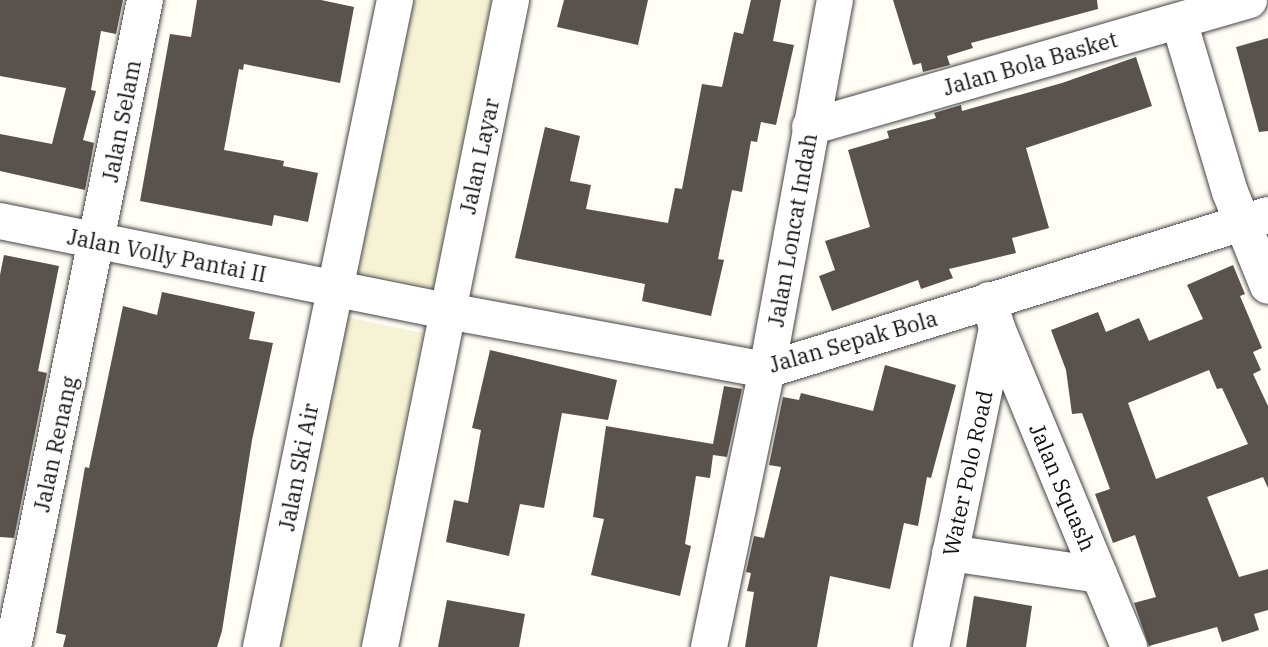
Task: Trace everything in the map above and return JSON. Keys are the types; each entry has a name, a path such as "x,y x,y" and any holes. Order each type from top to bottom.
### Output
{"street":[{"name":"Jalan Selam","path":"98,242 145,0"},
{"path":"334,288 395,0"},
{"name":"Jalan Layar","path":"448,311 511,0"},
{"name":"Jalan Loncat Indah","path":"709,647 767,370 835,0"},
{"name":"Jalan Bola Basket","path":"810,127 1249,0"},
{"path":"1179,21 1254,219 1268,286"},
{"name":"Jalan Sepak Bola","path":"334,288 767,370 993,314 1254,219"},
{"name":"Jalan Volly Pantai II","path":"0,221 334,288"},
{"name":"Jalan Renang","path":"13,647 98,242"},
{"name":"Jalan Ski Air","path":"261,647 334,288"},
{"path":"380,647 448,311"},
{"name":"Water Polo Road","path":"931,647 993,314"},
{"name":"Jalan Squash","path":"993,314 1129,647"},
{"path":"950,553 1099,575"}],"shaded area":[{"path":"414,0 491,0 433,287 358,272"},
{"path":"346,317 423,333 359,647 279,647"}],"building":[{"path":"0,0 123,0 116,34 101,31 91,90 96,91 83,140 94,143 85,190 0,171 0,134 52,144 66,88 0,76"},
{"path":"197,0 321,0 354,7 340,83 244,64 243,70 239,69 224,150 284,161 283,166 318,173 308,222 274,215 272,226 140,201 170,34 191,37"},
{"path":"564,0 648,0 638,45 557,27"},
{"path":"751,0 781,0 773,41 794,45 776,125 761,122 757,142 751,141 742,192 732,190 718,259 724,260 711,316 642,301 645,284 515,258 545,127 580,136 570,181 591,185 586,209 668,223 675,188 682,189 702,84 722,87 734,32 743,34"},
{"path":"893,0 1097,0 1098,9 971,43 973,48 947,56 950,65 923,72 921,63 913,65"},
{"path":"1268,38 1268,131 1259,132 1236,47"},
{"path":"1136,57 1152,106 1026,148 1049,228 1012,238 1016,253 949,269 953,278 921,289 918,280 832,311 819,276 835,270 825,241 870,227 848,150 889,138 887,131 936,118 934,113 961,105 962,111 1062,83"},
{"path":"4,255 59,266 38,371 47,373 14,538 0,537 0,275"},
{"path":"1233,265 1245,294 1240,296 1262,348 1253,352 1261,370 1253,374 1268,406 1268,488 1263,477 1207,497 1239,577 1268,569 1268,610 1254,614 1259,630 1222,642 1217,627 1149,646 1134,603 1156,597 1135,535 1113,543 1095,494 1110,489 1082,413 1072,414 1066,370 1051,330 1098,312 1106,332 1139,318 1149,341 1203,319 1187,285","holes":["1209,370 1217,389 1222,388 1248,444 1156,479 1128,403"]},
{"path":"162,292 255,312 249,339 273,343 252,440 222,631 217,647 63,647 66,635 56,633 85,467 89,468 123,306 157,315"},
{"path":"490,350 617,380 608,420 562,413 544,508 520,504 509,556 446,542 454,500 468,503 481,430 472,428"},
{"path":"885,365 956,385 931,478 927,477 918,526 904,523 890,589 830,576 817,647 745,647 754,592 747,591 751,573 746,572 754,536 764,538 781,467 769,465 783,397 799,400 801,393 873,411"},
{"path":"724,386 742,389 727,457 713,455 710,478 696,476 685,544 691,546 680,596 591,575 604,519 593,517 606,426 713,444"},
{"path":"974,596 1032,606 1026,647 966,647"},
{"path":"447,600 525,614 519,647 438,647"}]}
